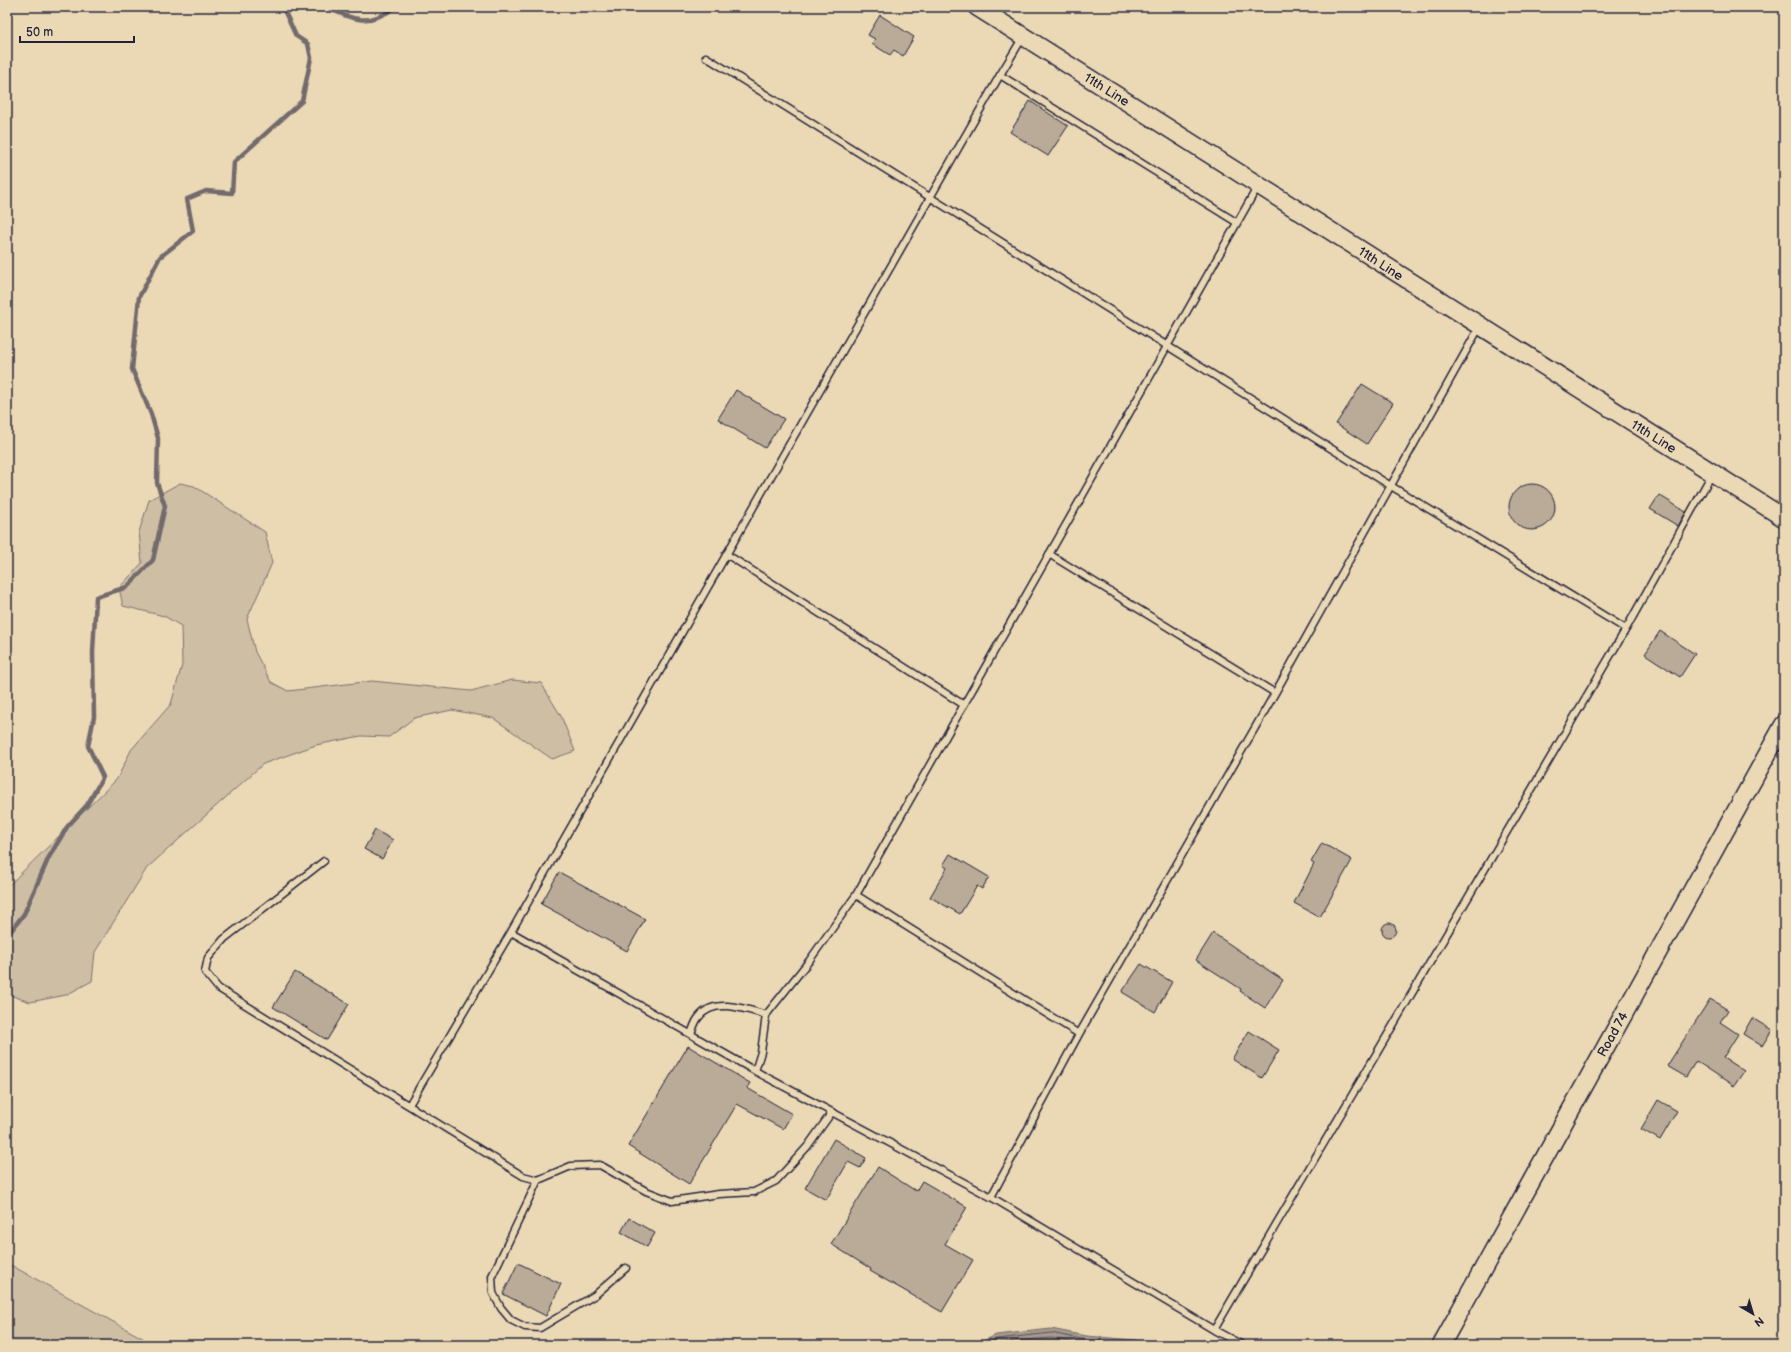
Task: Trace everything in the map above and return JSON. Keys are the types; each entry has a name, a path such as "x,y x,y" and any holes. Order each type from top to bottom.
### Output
{"main road":[{"name":"11th Line","path":"977,7 1784,518"},
{"name":"Road 74","path":"1441,1345 1784,724"}],"lane":[{"path":"409,1105 511,932 1000,75 1024,36"},
{"path":"706,57 1391,486 1626,629"},
{"path":"1000,75 1236,222"},
{"path":"755,1071 761,1052 766,1015 809,961 856,895 1236,222 1259,185"},
{"path":"991,1197 1079,1034 1275,693 1480,326"},
{"path":"1214,1330 1626,629 1713,472"},
{"path":"726,554 964,705"},
{"path":"1049,554 1275,693"},
{"path":"324,861 224,939 208,958 205,972 218,988 523,1176 538,1180 572,1166 600,1165 646,1191 672,1201 719,1194 754,1192 776,1181 807,1147 832,1112"},
{"path":"856,895 1079,1034"},
{"path":"511,932 755,1071 991,1197 1214,1330 1242,1345"},
{"path":"691,1034 698,1017 712,1007 736,1007 766,1015"},
{"path":"538,1180 492,1276 493,1293 501,1308 511,1320 525,1327 540,1328 595,1295 626,1268"}],"shaded area":[{"path":"180,483 194,486 265,532 272,563 247,619 255,652 271,682 288,691 372,681 471,691 512,680 541,683 561,716 575,751 552,759 493,718 452,710 414,718 389,737 361,736 316,745 263,764 147,868 95,952 92,981 66,995 30,1002 7,994 7,887 117,779 131,750 171,704 182,665 181,626 164,616 123,606 119,588 142,563 139,532 149,500"},
{"path":"7,1263 155,1345 7,1345"}],"water":[{"path":"1051,1329 1087,1336 1135,1340 1154,1345 975,1345 996,1335"}],"building":[{"path":"880,15 914,37 903,56 894,50 890,55 872,44 875,39 868,35"},
{"path":"1030,101 1068,126 1048,156 1010,132"},
{"path":"1362,384 1393,403 1367,444 1336,424"},
{"path":"736,390 784,419 765,448 718,419"},
{"path":"1527,484 1537,484 1545,488 1551,494 1555,502 1555,512 1551,520 1545,526 1537,530 1527,530 1519,526 1513,520 1509,512 1509,502 1513,494 1519,488"},
{"path":"1659,495 1686,512 1678,526 1650,509"},
{"path":"1660,631 1695,654 1680,677 1645,654"},
{"path":"375,830 393,840 382,859 364,849"},
{"path":"1322,843 1352,860 1320,917 1294,903 1314,864 1311,862"},
{"path":"950,854 989,877 982,889 977,886 960,914 930,897 947,868 943,865"},
{"path":"559,872 645,919 627,951 541,904"},
{"path":"1389,923 1394,925 1396,930 1394,935 1389,937 1384,935 1382,930 1384,925"},
{"path":"1213,933 1283,980 1265,1008 1240,991 1241,989 1196,960"},
{"path":"1141,964 1172,982 1155,1012 1122,992"},
{"path":"295,972 349,1004 327,1040 273,1007"},
{"path":"1710,999 1728,1010 1720,1022 1738,1034 1723,1058 1744,1071 1734,1086 1696,1061 1686,1077 1667,1066"},
{"path":"1752,1018 1772,1030 1762,1046 1743,1034"},
{"path":"1249,1031 1279,1050 1262,1078 1232,1059"},
{"path":"688,1046 750,1083 747,1088 792,1114 783,1129 737,1104 689,1184 628,1146"},
{"path":"1658,1100 1677,1111 1660,1140 1641,1129"},
{"path":"834,1139 866,1158 860,1168 848,1162 826,1200 805,1188"},
{"path":"878,1167 916,1191 922,1181 967,1207 945,1244 973,1260 942,1312 870,1271 871,1269 831,1244"},
{"path":"629,1218 655,1233 647,1247 621,1232"},
{"path":"518,1263 561,1284 546,1316 503,1294"}],"waterway":[{"path":"7,936 24,914 49,857 67,827 87,805 103,777 88,746 94,717 93,652 96,597 127,587 153,560 165,506 157,483 158,438 151,414 132,369 139,297 160,257 193,231 187,199 206,191 232,193 234,162 302,101 311,58 308,44 296,36 284,10 287,7"},
{"path":"326,7 353,18 361,19 377,17 396,7"}]}
